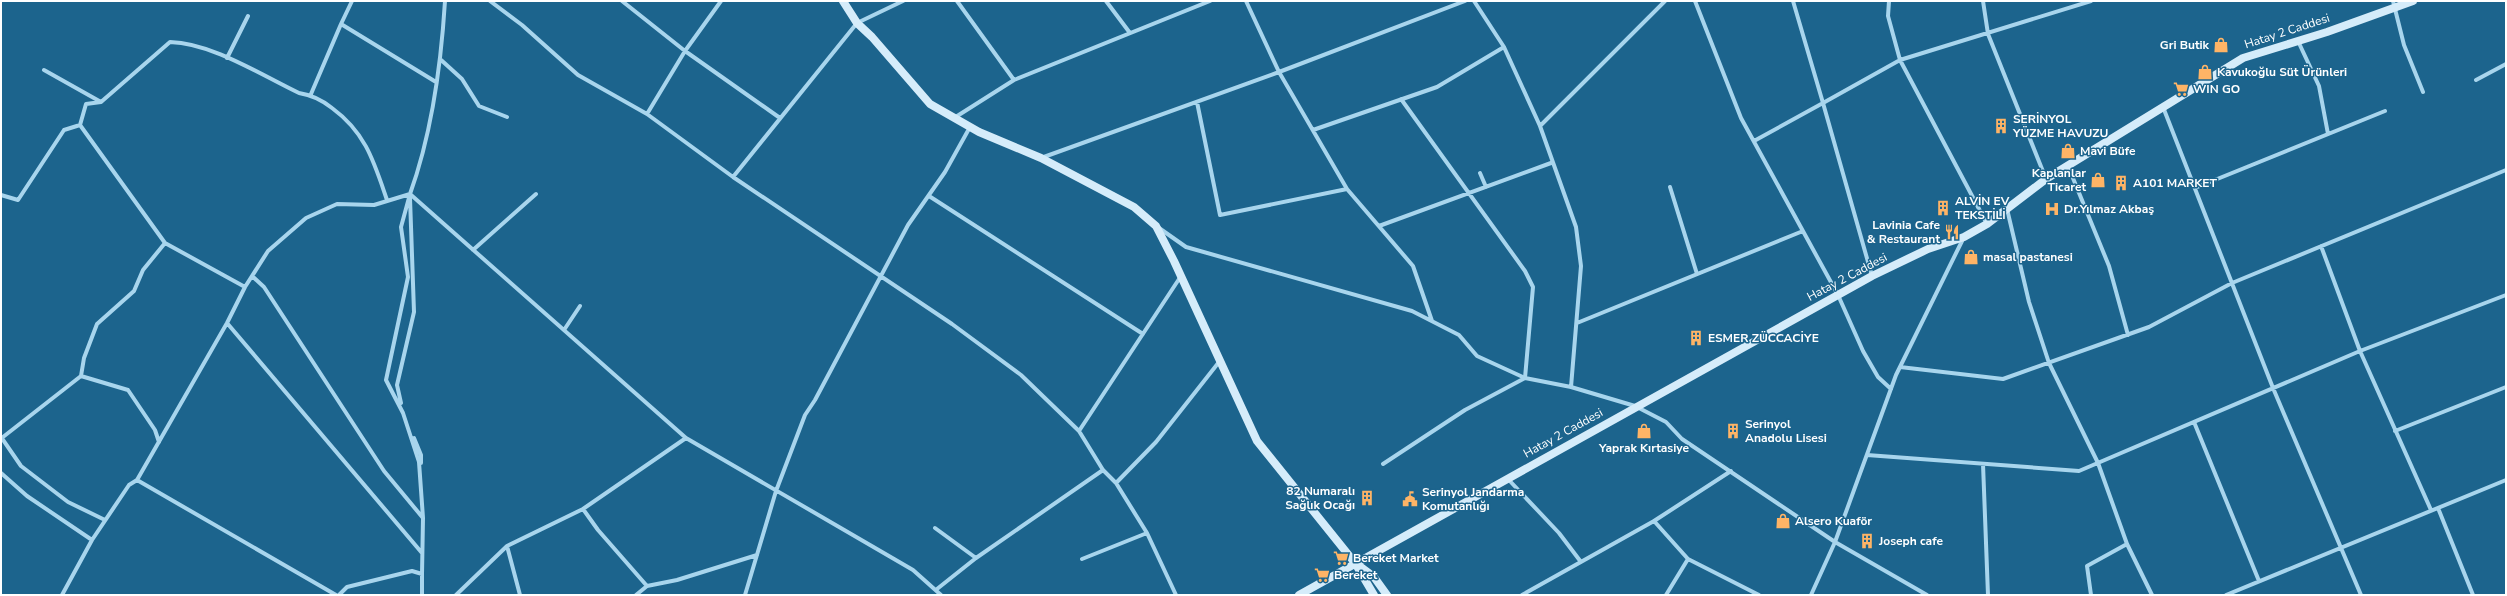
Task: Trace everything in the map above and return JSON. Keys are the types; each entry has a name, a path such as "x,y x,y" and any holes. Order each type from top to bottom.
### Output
{"street":[{"path":"311,94 340,24 352,1"},
{"path":"423,518 419,462 403,413 386,380 408,276 401,227 410,194 424,156 440,59 445,1"},
{"path":"490,1 522,25 578,75 647,114 733,177 952,324 1021,375 1079,432 1103,470 1116,483 1147,533 1176,595"},
{"path":"622,1 685,51 780,118"},
{"path":"647,114 685,51 722,1"},
{"path":"843,1 857,23 872,37 930,104 970,127 1040,158 1134,206 1156,226 1186,247 1412,311 1459,335 1477,356 1525,378 1571,387 1635,406 1666,422 1682,438 1835,542 1925,594"},
{"path":"733,177 857,23 903,1"},
{"path":"957,1 1014,80"},
{"path":"1106,1 1130,33"},
{"path":"954,118 1014,80 1210,1"},
{"path":"1246,1 1279,72 1347,189 1413,266 1432,321"},
{"path":"1040,158 1279,72 1464,1"},
{"path":"1474,1 1504,47 1540,126 1551,163 1576,227 1581,266 1571,387"},
{"path":"1540,126 1665,1"},
{"path":"1690,1 1695,2 1741,118 1838,294 1863,351 1878,377 1891,389"},
{"path":"1793,1 1872,276"},
{"path":"1889,1 1888,16 1900,60 1987,224"},
{"path":"1983,1 1988,34 2046,179"},
{"path":"1754,141 1900,60 2091,1"},
{"name":"Hatay 2 Caddesi","path":"1299,595 1838,294 1928,249 1964,237 1987,224 2046,179 2243,58 2298,41 2394,4 2413,1"},
{"path":"2394,4 2404,45 2423,92"},
{"path":"227,58 248,16"},
{"path":"340,24 436,82"},
{"path":"2298,41 2319,86 2328,134"},
{"path":"80,125 86,104 101,102 170,42 186,42 227,58 299,93 311,94 345,118 360,134 373,160 387,200"},
{"path":"1312,130 1437,87 1504,47"},
{"path":"440,59 462,79 479,106 507,117"},
{"path":"2476,80 2506,64"},
{"path":"44,70 101,102"},
{"path":"1401,99 1468,194 1525,271 1533,287 1525,378"},
{"path":"1197,102 1220,215 1347,189"},
{"path":"2163,107 2272,388 2361,595"},
{"path":"2195,188 2385,112"},
{"path":"1,195 18,200 64,130 80,125"},
{"path":"80,125 165,242 245,287"},
{"path":"745,595 776,491 805,415 815,400 908,225 929,196 970,127"},
{"path":"1379,226 1551,163"},
{"path":"2068,166 2109,266 2128,335"},
{"path":"1900,367 2003,379 2149,327 2232,283 2506,170"},
{"path":"1480,173 1486,187"},
{"path":"1670,187 1697,274"},
{"path":"62,595 92,540 105,520 129,485 137,480 227,323 245,287 268,251 306,218 337,204 374,205 410,194"},
{"path":"410,194 686,438 913,570 937,589 941,595"},
{"path":"410,194 414,312 397,385 400,401 421,455 423,518 422,595"},
{"path":"473,250 536,194"},
{"path":"929,196 1143,334"},
{"path":"2007,209 2028,302 2049,363 2098,463 2127,544 2152,595"},
{"path":"1156,226 1181,276 1219,362 1257,441 1355,563 1374,595"},
{"path":"1577,323 1803,231"},
{"path":"1811,595 1835,542 1900,367 1964,237"},
{"path":"105,520 68,502 21,466 2,437 81,376 84,358 97,324 134,291 143,270 165,242"},
{"path":"2321,246 2360,351 2431,510"},
{"path":"252,276 264,287 384,471 423,518"},
{"path":"1079,432 1181,276"},
{"path":"1867,455 2079,471 2360,351 2506,295"},
{"path":"564,330 580,306"},
{"path":"227,323 422,554"},
{"path":"1116,483 1156,442 1219,362"},
{"path":"81,376 128,390 156,430 159,442"},
{"path":"1383,464 1465,410 1525,378"},
{"path":"2395,431 2506,387"},
{"path":"2194,422 2259,581"},
{"path":"456,595 507,546 583,508 686,438"},
{"path":"1983,464 1988,595"},
{"path":"937,589 976,558 1103,470"},
{"path":"1522,595 1654,521 1731,472"},
{"path":"1,473 27,496 92,540"},
{"path":"1507,478 1559,533 1581,562"},
{"path":"137,480 338,595 347,587 412,571 422,574"},
{"path":"2226,595 2506,480"},
{"path":"583,508 598,530 647,586"},
{"path":"2438,508 2473,595"},
{"path":"1654,521 1688,559 1758,595"},
{"path":"935,528 976,558"},
{"path":"1082,559 1147,533"},
{"path":"2091,595 2087,566 2127,544"},
{"path":"507,546 520,595"},
{"path":"636,595 647,586 677,580 757,555"},
{"path":"1666,595 1688,559"},
{"path":"1355,563 1374,577 1387,595"}],"place":[{"name":"Gri Butik","path":"2221,45"},
{"name":"Kavukoğlu Süt Ürünleri","path":"2205,72"},
{"name":"WIN GO","path":"2181,89"},
{"name":"SERİNYOL YÜZME HAVUZU","path":"2001,126"},
{"name":"Mavi Büfe","path":"2068,151"},
{"name":"Kaplanlar Ticaret","path":"2098,180"},
{"name":"A101 MARKET","path":"2121,183"},
{"name":"ALVİN EV TEKSTİLİ","path":"1943,208"},
{"name":"Dr.Yılmaz Akbaş","path":"2052,209"},
{"name":"Lavinia Cafe & Restaurant","path":"1952,232"},
{"name":"masal pastanesi","path":"1971,257"},
{"name":"ESMER ZÜCCACİYE","path":"1696,338"},
{"name":"Yaprak Kırtasiye","path":"1644,431"},
{"name":"Serinyol Anadolu Lisesi","path":"1733,431"},
{"name":"82 Numaralı Sağlık Ocağı","path":"1367,498"},
{"name":"Serinyol Jandarma Komutanlığı","path":"1410,499"},
{"name":"Alsero Kuaför","path":"1783,521"},
{"name":"Joseph cafe","path":"1867,541"},
{"name":"Bereket Market","path":"1341,558"},
{"name":"Bereket","path":"1322,575"}]}
